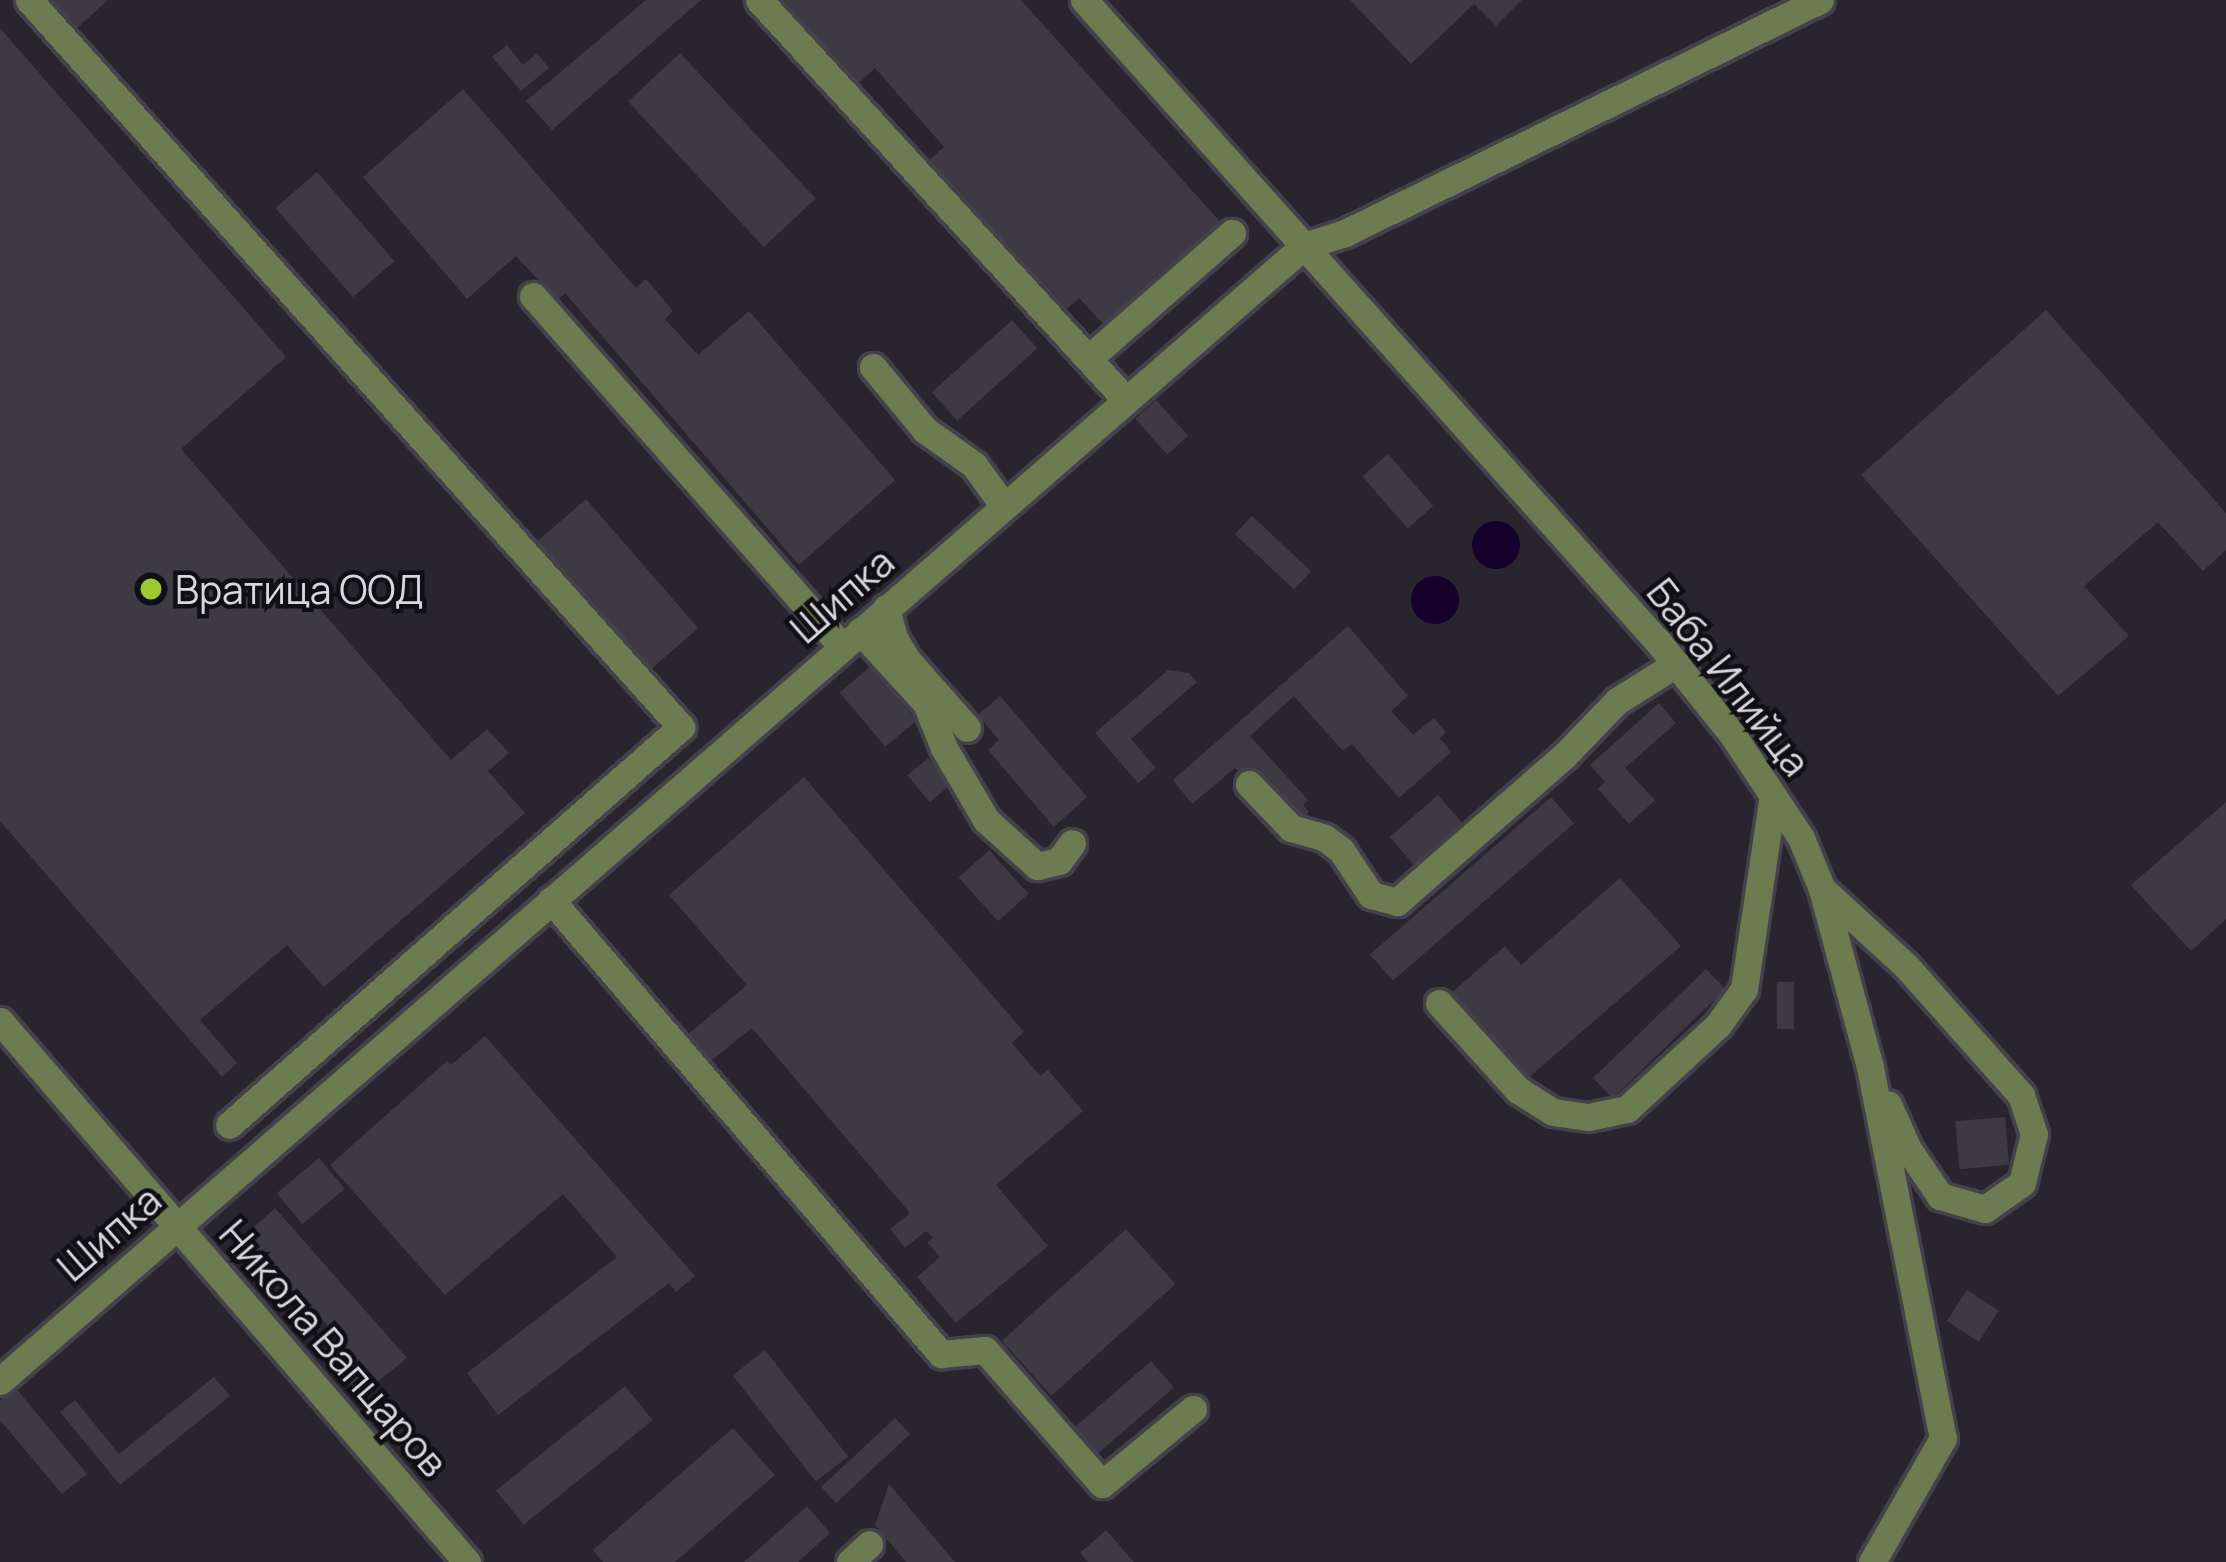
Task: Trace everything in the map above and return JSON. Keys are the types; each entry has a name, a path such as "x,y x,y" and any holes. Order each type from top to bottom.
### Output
{"street":[{"path":"29,0 681,727 229,1125"},
{"path":"759,0 1126,400"},
{"name":"Баба Илийца","path":"1084,0 1676,664 1801,838 1822,889 1870,1066 1943,1438 1872,1562"},
{"name":"Шипка","path":"0,1381 1304,245 1345,233 1803,3"},
{"path":"1089,358 1232,233"},
{"path":"533,296 851,639 926,703 944,748 986,820 1037,866 1060,861 1072,843"},
{"path":"873,367 925,430 974,465 1004,506"},
{"path":"886,608 894,638 908,661 967,728"},
{"path":"1249,784 1291,828 1325,838 1341,850 1371,895 1396,902 1564,756 1616,701 1676,664"},
{"path":"1439,1003 1518,1090 1553,1112 1589,1117 1627,1109 1718,1025 1744,989 1773,796"},
{"path":"1822,889 1906,965 2021,1095 2033,1134 2022,1183 1985,1210 1940,1196 1908,1149 1870,1066"},
{"path":"550,900 941,1354 985,1350 1102,1484 1193,1409"},
{"name":"Никола Вапцаров","path":"0,1021 467,1562"}],"shaded area":[{"path":"1496,521 1513,528 1520,545 1513,562 1496,569 1479,562 1472,545 1479,528"},
{"path":"1435,576 1452,583 1459,600 1452,617 1435,624 1418,617 1411,600 1418,583"}],"building":[{"path":"53,0 108,0 77,28"},
{"path":"646,0 701,0 552,130 526,101"},
{"path":"770,0 1021,0 1223,225 1107,328 1079,298 1058,317 923,165 944,147 875,68 850,91"},
{"path":"1350,0 1522,0 1496,26 1474,4 1411,64"},
{"name":"Вратица ООД","path":"0,28 286,357 181,449 451,760 487,729 509,753 488,771 525,813 324,987 287,945 200,1020 237,1063 222,1077 0,821"},
{"path":"507,45 523,65 537,53 549,68 521,91 492,57"},
{"path":"680,53 816,199 764,247 628,101"},
{"path":"463,89 636,288 646,279 673,311 665,319 698,355 749,311 895,480 799,565 565,293 557,300 516,256 467,299 363,177"},
{"path":"317,172 394,261 353,297 275,208"},
{"path":"2046,310 2226,513 2226,550 2203,571 2158,522 2084,586 2129,636 2058,696 1861,475"},
{"path":"1012,320 1037,348 957,421 932,392"},
{"path":"1156,400 1188,436 1167,454 1135,419"},
{"path":"1388,454 1433,506 1408,528 1362,476"},
{"path":"586,499 698,628 645,675 532,546"},
{"path":"1252,516 1311,571 1294,590 1235,534"},
{"path":"1348,626 1408,696 1391,711 1413,735 1434,718 1446,732 1440,738 1451,752 1399,798 1352,744 1343,751 1294,696 1250,736 1308,800 1303,805 1309,812 1293,827 1235,768 1192,804 1173,780"},
{"path":"871,666 917,720 885,747 840,692"},
{"path":"1168,670 1189,673 1197,682 1131,739 1156,768 1138,783 1095,733"},
{"path":"1000,696 1087,797 1054,827 988,750 999,740 978,715"},
{"path":"1659,703 1676,723 1625,768 1655,800 1629,824 1598,789 1605,782 1590,765"},
{"path":"928,758 950,785 930,802 907,775"},
{"path":"804,777 1024,1032 1012,1043 1040,1076 1048,1070 1083,1111 996,1185 1048,1246 956,1323 917,1277 940,1257 927,1242 933,1238 926,1231 905,1248 890,1229 910,1213 752,1028 708,1063 686,1036 747,985 669,895"},
{"path":"1438,795 1464,825 1416,867 1390,837"},
{"path":"1551,797 1574,823 1393,981 1370,954"},
{"path":"2226,802 2226,919 2191,951 2131,885"},
{"path":"989,850 1028,894 998,921 959,877"},
{"path":"1620,878 1681,946 1527,1079 1451,993 1505,946 1521,965"},
{"path":"1706,969 1725,989 1613,1098 1593,1078"},
{"path":"1777,982 1794,982 1794,1029 1777,1029"},
{"path":"485,1036 695,1276 676,1292 669,1283 498,1415 467,1373 617,1257 563,1194 445,1295 330,1165 447,1061 451,1065"},
{"path":"2005,1117 2009,1165 1959,1169 1955,1121"},
{"path":"319,1158 345,1189 303,1224 277,1193"},
{"path":"275,1208 407,1358 360,1396 322,1350 337,1337 319,1316 315,1320 244,1236"},
{"path":"1126,1229 1176,1284 1051,1396 1002,1341"},
{"path":"1967,1290 1999,1311 1979,1342 1947,1321"},
{"path":"765,1350 848,1456 816,1482 733,1375"},
{"path":"1151,1361 1174,1387 1096,1455 1073,1429"},
{"path":"214,1377 230,1396 120,1485 60,1412 75,1400 119,1454"},
{"path":"625,1386 653,1420 524,1525 496,1490"},
{"path":"15,1387 87,1474 62,1494 0,1420 0,1400"},
{"path":"895,1418 910,1434 836,1503 821,1487"},
{"path":"733,1428 775,1475 675,1562 603,1562 593,1550"},
{"path":"889,1484 955,1562 906,1562 875,1525"},
{"path":"807,1506 830,1533 798,1562 744,1562"},
{"path":"1106,1530 1134,1562 1088,1562 1080,1553"}],"place":[{"name":"Вратица ООД","path":"151,589"}]}
